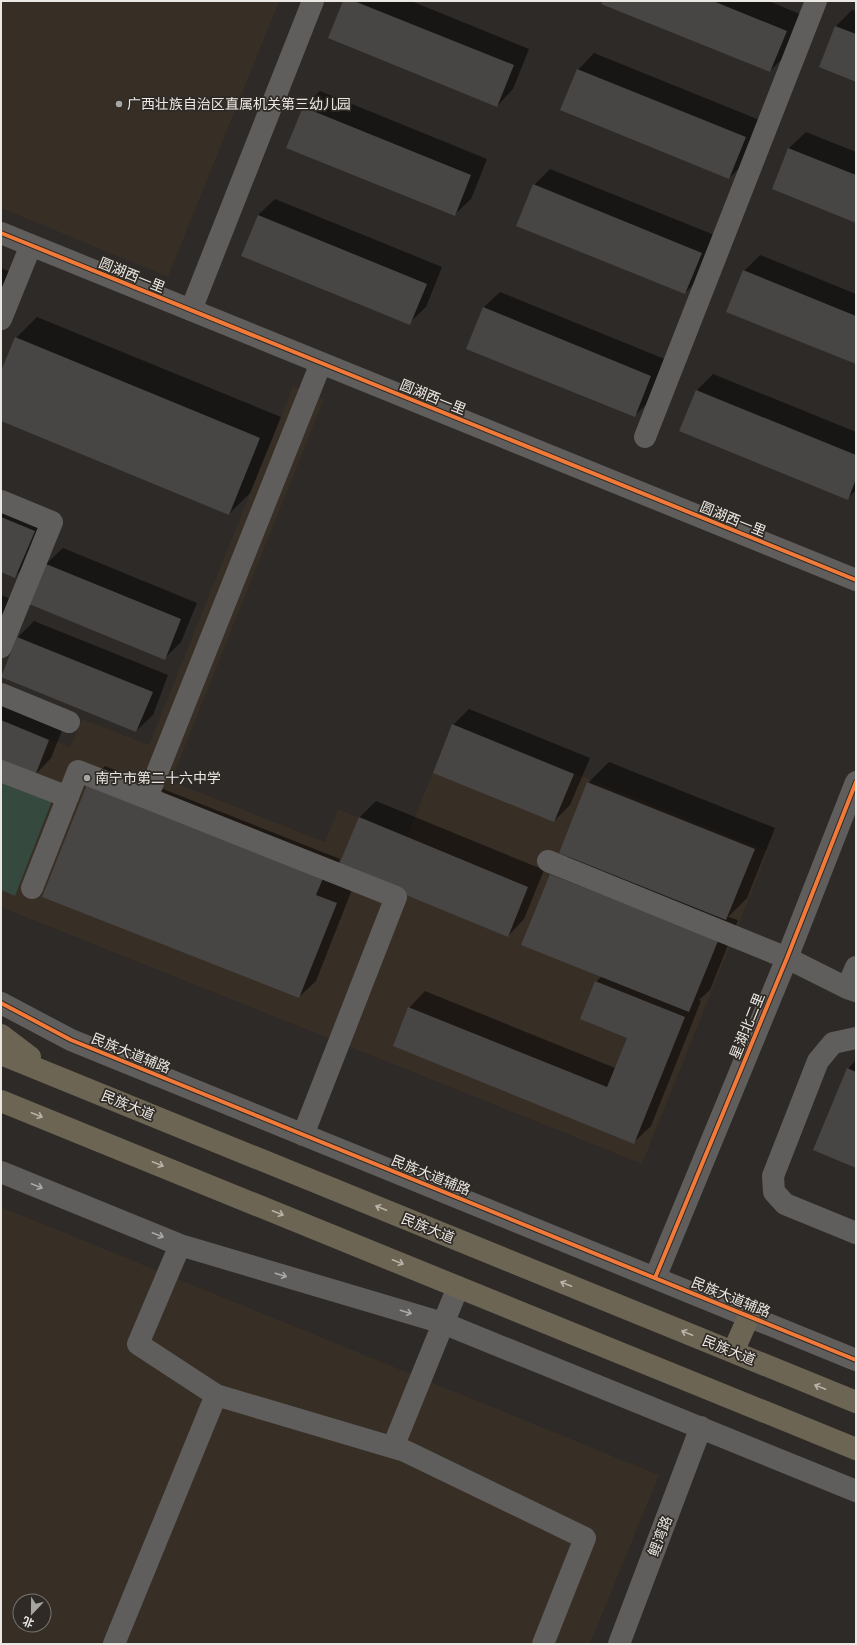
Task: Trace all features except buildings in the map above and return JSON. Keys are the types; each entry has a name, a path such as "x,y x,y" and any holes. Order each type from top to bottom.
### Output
{"highway":[{"path":"1,1036 55,1076"},
{"name":"民族大道","path":"1,1054 856,1402"},
{"path":"1,1101 856,1449"},
{"path":"734,1352 749,1316"}],"street":[{"path":"191,310 314,1"},
{"path":"645,437 816,1"},
{"name":"圆湖西一里","path":"1,233 856,580"},
{"path":"1,319 30,245"},
{"path":"147,798 322,364"},
{"path":"1,501 52,522 1,647"},
{"path":"1,694 69,722"},
{"path":"1,771 68,797"},
{"path":"32,888 78,771 396,897 303,1135"},
{"name":"星湖北二里","path":"655,1278 787,958 856,782"},
{"path":"548,861 787,958 852,989 856,967"},
{"name":"民族大道辅路","path":"1,1003 71,1040 856,1360"},
{"path":"856,1038 833,1043 818,1061 773,1176 774,1192 785,1204 856,1233"},
{"path":"1,1172 180,1244 443,1323 856,1491"},
{"path":"180,1244 138,1344 216,1395 405,1451 585,1538 542,1644"},
{"path":"393,1447 458,1286"},
{"path":"114,1644 216,1395"},
{"name":"鲤湾路","path":"619,1644 701,1427"}],"shaded area":[{"name":"广西壮族自治区直属机关第三幼儿园","path":"1,1 279,1 168,277 1,208"},
{"name":"南宁市第二十六中学","path":"293,386 324,399 171,781 325,842 338,809 407,837 452,724 768,851 642,1164 1,907 1,720 70,747 82,719 149,745"},
{"path":"1,1207 659,1475 590,1644 1,1644"}],"green space":[{"path":"1,777 53,798 15,896 1,890"}],"cycle path":[{"path":"1,233 856,580"},
{"path":"655,1278 787,958 856,782"},
{"path":"1,1003 71,1040 856,1360"}],"place":[{"name":"广西壮族自治区直属机关第三幼儿园","path":"119,104"},
{"name":"南宁市第二十六中学","path":"87,778"}]}
